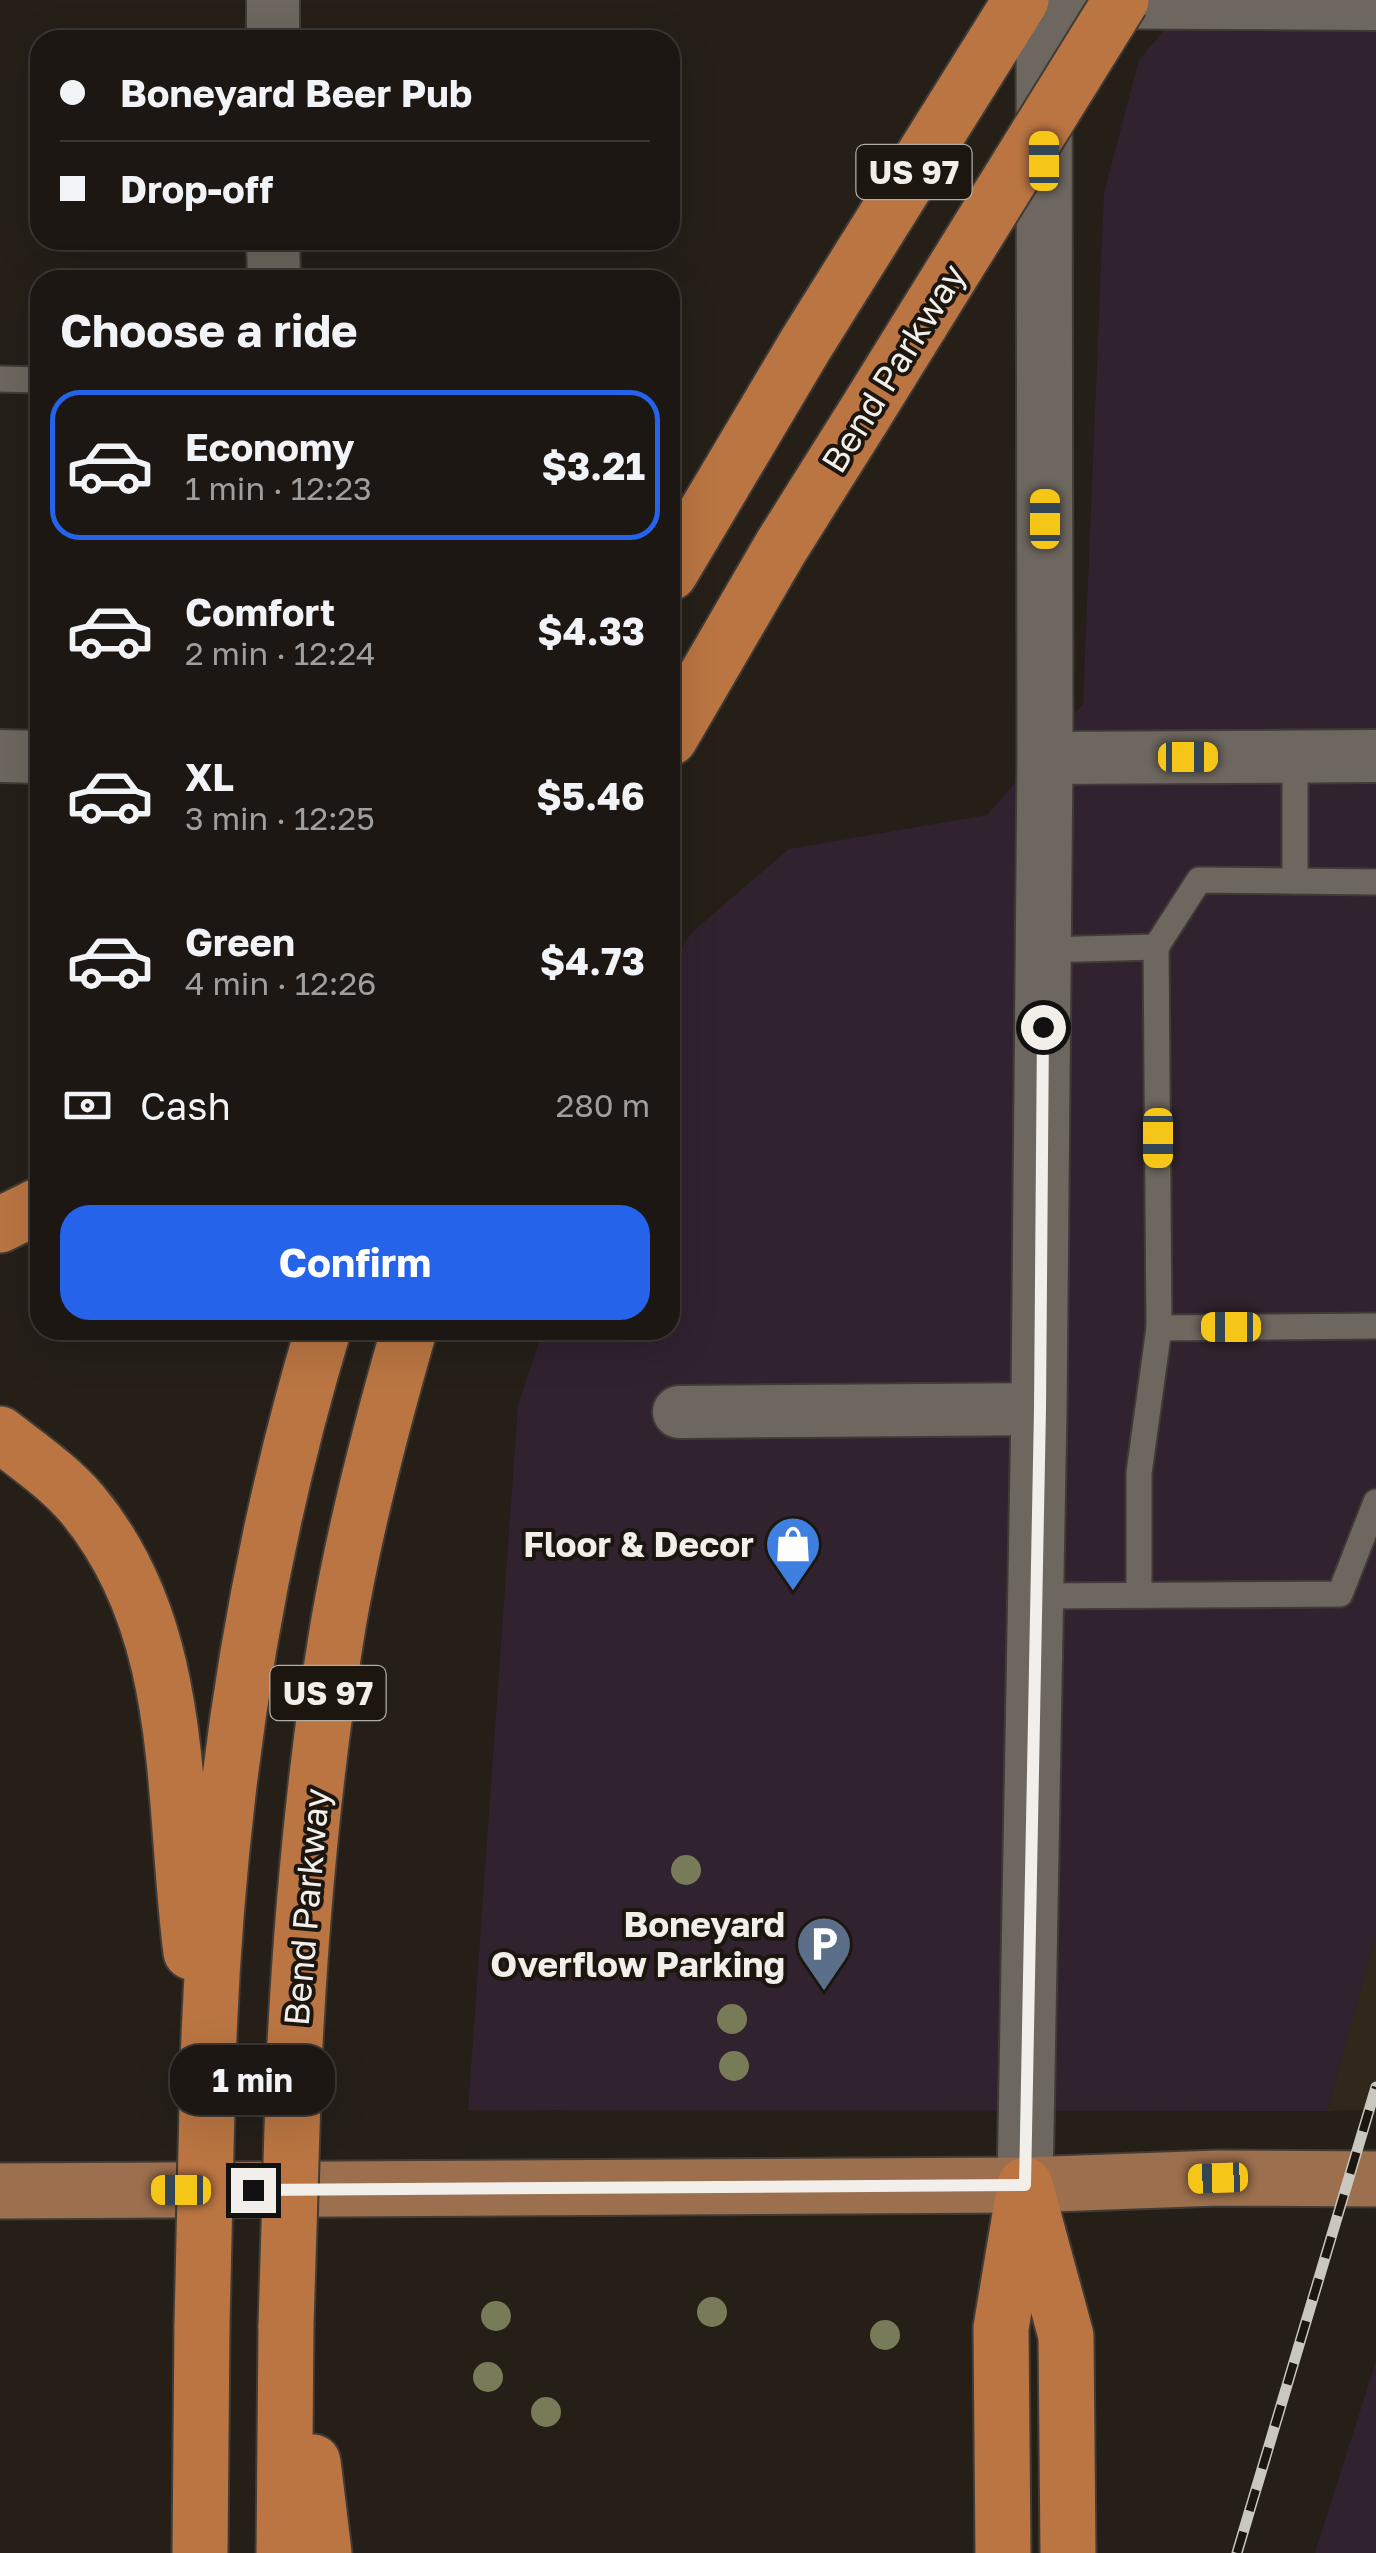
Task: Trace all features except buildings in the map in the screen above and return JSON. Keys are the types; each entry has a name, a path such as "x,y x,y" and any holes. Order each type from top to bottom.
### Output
{"highway":[{"name":"Bend Parkway","path":"680,721 780,547 1121,0"},
{"name":"US 97","path":"680,556 806,344 1037,1"},
{"path":"680,520 742,450"},
{"path":"0,1225 30,1210"},
{"name":"US 97","path":"200,2553 208,2055 229,1804 248,1663 292,1439 320,1340"},
{"name":"Bend Parkway","path":"284,2553 294,2064 307,1872 338,1624 405,1340"},
{"path":"0,1434 81,1503 130,1577 150,1628 166,1695 189,1939 208,2055"},
{"path":"1003,2553 1002,2328 1025,2185"},
{"path":"1025,2185 1066,2336 1068,2553"},
{"path":"286,2335 308,2436 324,2553"}],"main road":[{"path":"1025,2185 1040,1409 1045,758 1037,1"},
{"path":"0,2191 1025,2185 1218,2178 1376,2178"}],"street":[{"path":"273,0 273,30"},
{"path":"1037,1 1376,4"},
{"path":"0,756 30,757"},
{"path":"1045,758 1376,756"},
{"path":"679,1412 1040,1409"}],"lane":[{"path":"0,379 30,380"},
{"path":"1295,757 1295,881"},
{"path":"1138,1595 1139,1473 1159,1328 1156,947 1199,880 1376,882"},
{"path":"1043,950 1156,947"},
{"path":"1159,1328 1376,1326"},
{"path":"1036,1596 1340,1594 1376,1502"}],"shaded area":[{"path":"1189,0 1376,0 1376,1936 1327,2111 468,2110 518,1405 540,1340 680,1340 680,950 691,933 789,849 987,815 1083,704 1104,193 1139,60"},
{"path":"1376,1936 1376,2109 1327,2111 1353,2017"},
{"path":"1376,2361 1376,2553 1315,2553"}],"railway":[{"path":"1237,2553 1376,2087"}],"place":[{"name":"Floor & Decor","path":"793,1593"},
{"name":"Boneyard Overflow Parking","path":"824,1993"}],"route":[{"path":"253,2190 1025,2185 1043,1027"}]}
